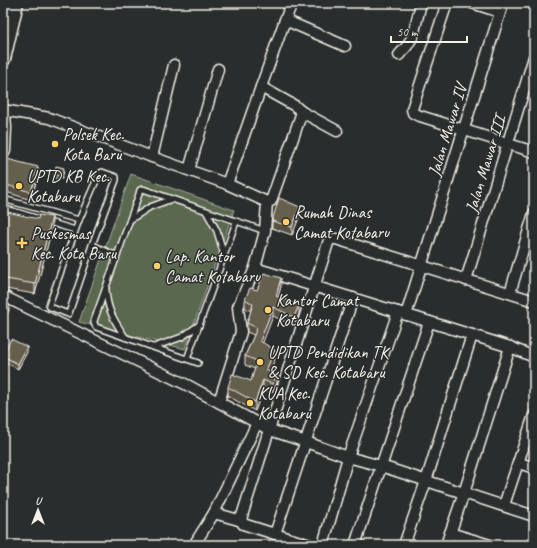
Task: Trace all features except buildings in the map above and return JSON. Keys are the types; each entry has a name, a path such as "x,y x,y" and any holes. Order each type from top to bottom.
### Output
{"street":[{"path":"3,60 16,3"},
{"path":"227,184 284,20 292,3"},
{"path":"399,55 413,36 421,3"},
{"path":"447,3 412,109 413,113 534,152"},
{"path":"472,3 497,7"},
{"name":"Jalan Mawar IV","path":"323,545 348,457 421,266 464,129 497,7"},
{"path":"284,20 345,46"},
{"name":"Jalan Mawar III","path":"466,280 534,57"},
{"path":"152,157 174,65"},
{"path":"189,170 218,69"},
{"path":"261,87 337,131"},
{"path":"3,110 49,118 227,184 267,202"},
{"path":"267,202 271,201 302,112"},
{"path":"3,117 3,150"},
{"path":"219,402 241,332 238,307 255,268 265,231 267,202"},
{"path":"510,293 534,213"},
{"path":"242,521 241,518 329,240 332,239 534,301"},
{"path":"255,268 510,347 534,357"},
{"path":"3,296 187,385 270,430 348,457 381,466 534,516"},
{"path":"275,534 353,298"},
{"path":"355,545 429,322"},
{"path":"404,545 426,481 472,335"},
{"path":"446,545 510,347"},
{"path":"504,506 534,415"},
{"path":"194,545 214,513 257,423"},
{"path":"519,463 534,468"},
{"path":"214,513 242,521 243,524 310,545"},
{"path":"450,533 490,545"}],"lane":[{"path":"102,172 116,177 69,313 50,307 49,305 75,230 100,173 102,172"},
{"path":"198,363 96,327 94,323 140,190 143,189 265,231"},
{"path":"3,199 79,220"},
{"path":"130,220 150,207 172,199"},
{"path":"3,208 75,230"},
{"path":"206,211 217,231 224,255"},
{"path":"187,359 236,222"},
{"path":"92,245 117,256"},
{"path":"106,287 106,297 110,314 126,338"},
{"path":"154,347 182,337 199,325"}],"green space":[{"name":"Lap. Kantor Camat Kotabaru","path":"131,174 234,210 185,349 79,322"}],"place":[{"name":"Polsek Kec. Kota Baru","path":"55,144"},
{"name":"UPTD KB Kec. Kotabaru","path":"19,186"},
{"name":"Rumah Dinas Camat Kotabaru","path":"286,222"},
{"name":"Puskesmas Kec. Kota Baru","path":"22,243"},
{"name":"Lap. Kantor Camat Kotabaru","path":"157,266"},
{"name":"Kantor Camat Kotabaru","path":"268,310"},
{"name":"UPTD Pendidikan TK & SD Kec. Kotabaru","path":"260,362"},
{"name":"KUA Kec. Kotabaru","path":"250,403"}]}
